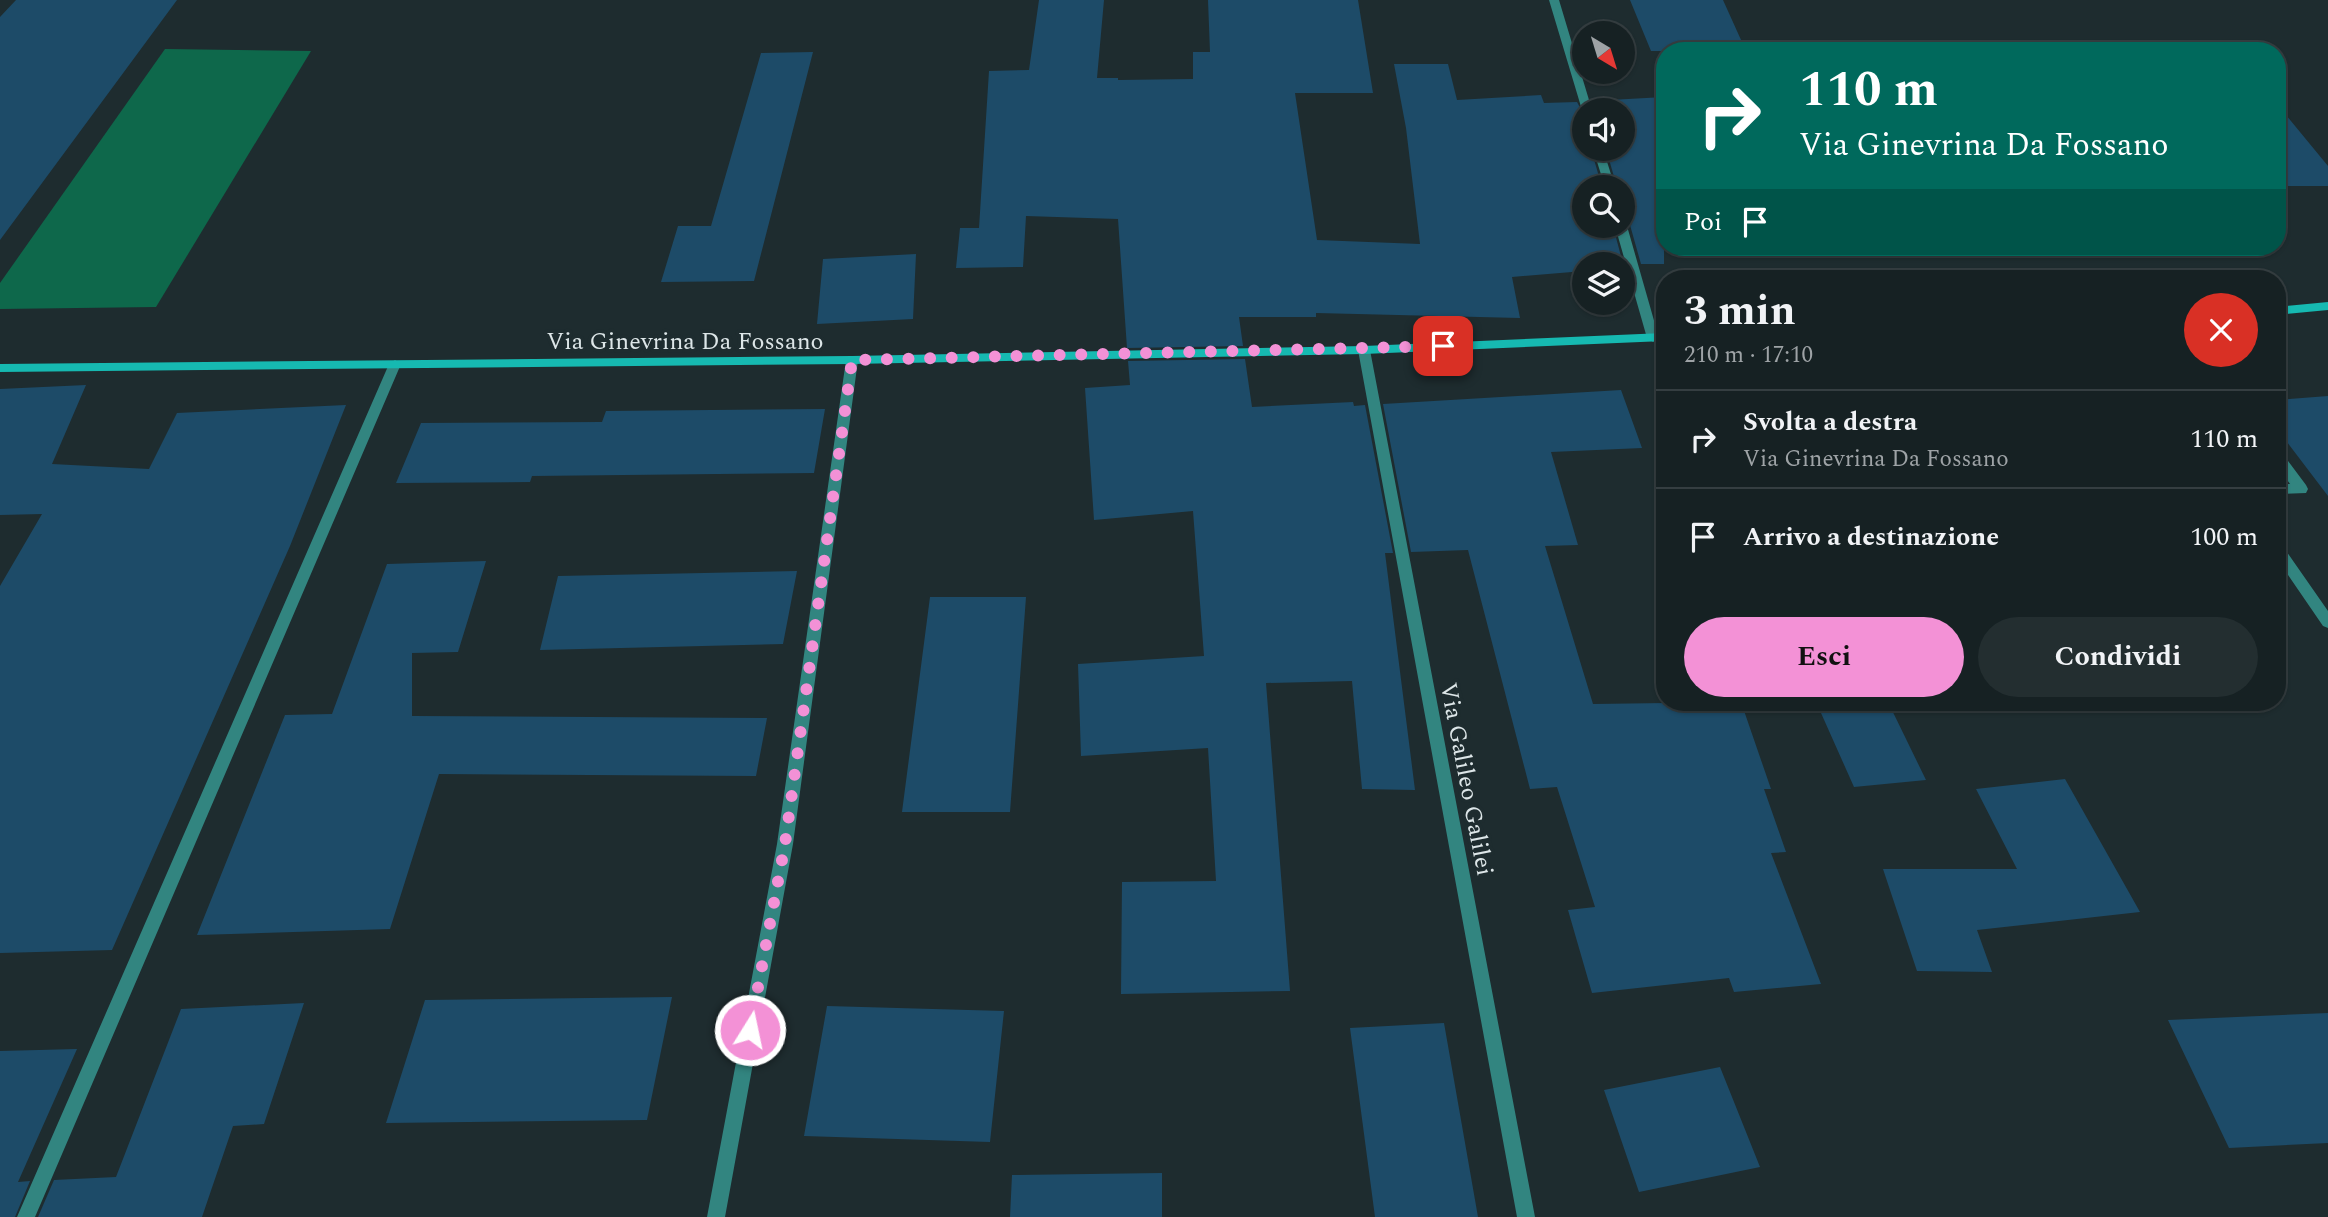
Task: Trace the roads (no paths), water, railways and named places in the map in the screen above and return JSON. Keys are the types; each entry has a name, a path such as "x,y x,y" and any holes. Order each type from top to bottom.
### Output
{"street":[{"path":"1554,0 1583,98"},
{"path":"1625,238 1656,329"},
{"path":"2286,310 2328,306"},
{"name":"Via Ginevrina Da Fossano","path":"0,368 852,360 1364,350 1656,338"},
{"name":"Via Galileo Galilei","path":"1364,350 1527,1217"},
{"path":"716,1217 785,844 852,360"},
{"path":"26,1217 395,364"},
{"path":"2286,468 2301,489 2286,489"},
{"path":"2286,562 2328,622"}]}
